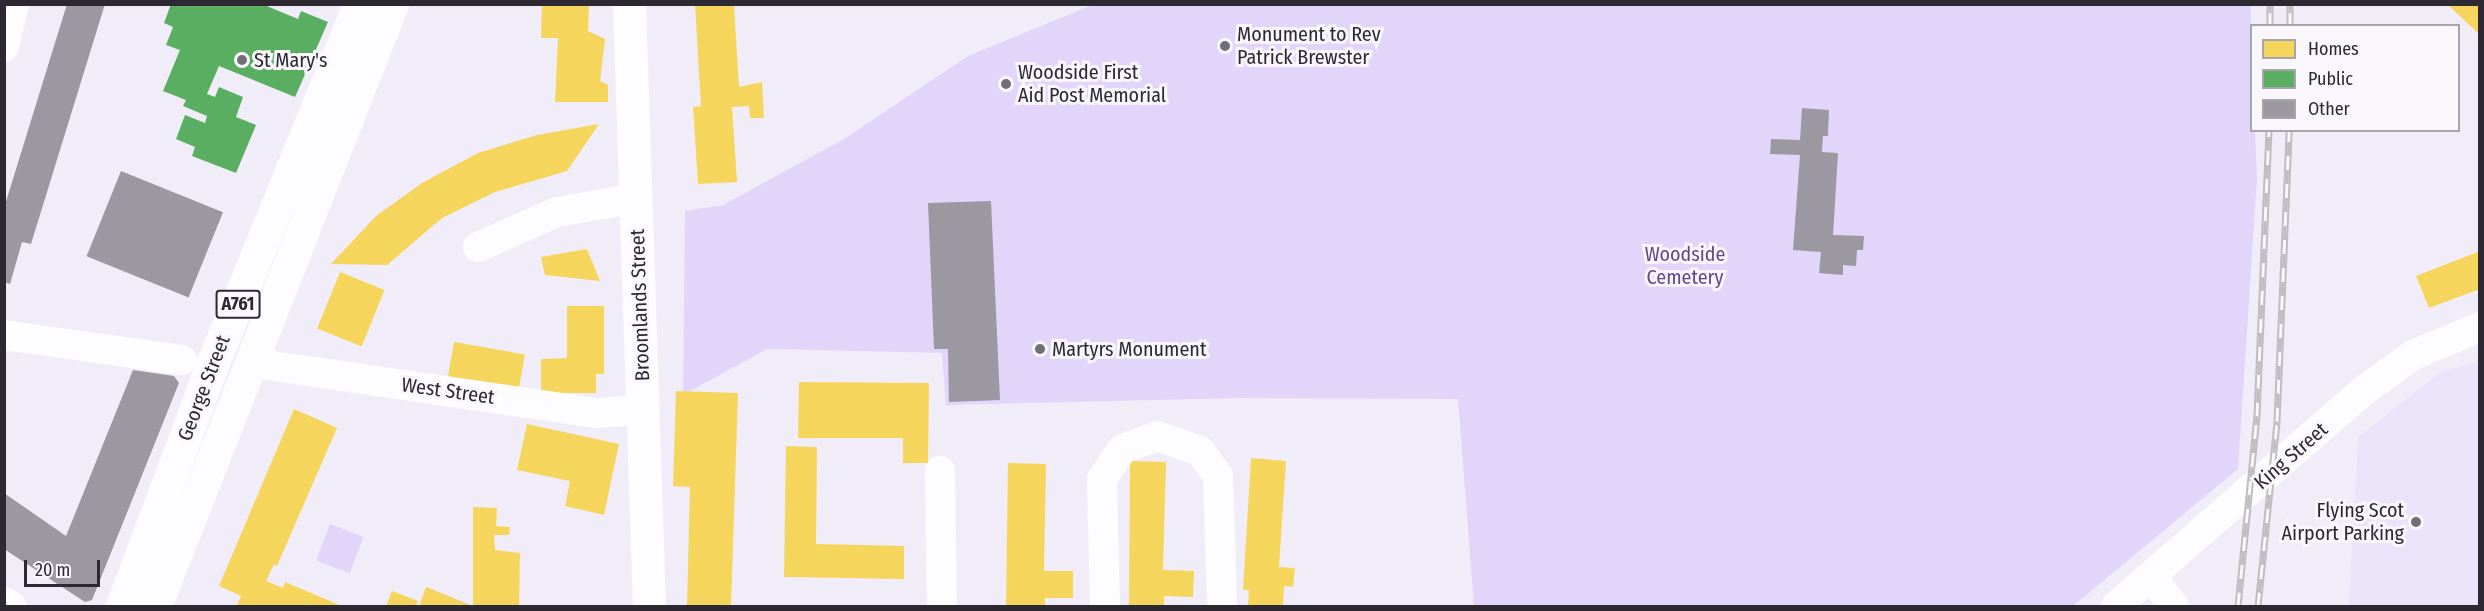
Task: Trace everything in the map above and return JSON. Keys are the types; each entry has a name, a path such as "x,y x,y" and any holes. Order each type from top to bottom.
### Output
{"main road":[{"name":"George Street","path":"122,606 212,365 359,4"},
{"name":"George Street","path":"156,606 254,363 392,4"},
{"name":"Broomlands Street","path":"629,4 650,606"},
{"path":"4,603 9,606"}],"street":[{"path":"4,47 14,4"},
{"path":"478,247 557,212 636,198"},
{"name":"King Street","path":"2116,606 2152,578 2366,389 2413,355 2480,327"},
{"path":"4,335 182,360"},
{"name":"West Street","path":"254,363 596,413 642,410"},
{"path":"1105,606 1102,479 1122,449 1157,436 1200,451 1218,476 1222,606"},
{"path":"940,471 942,606"},
{"path":"2152,578 2174,606"}],"shaded area":[{"name":"Flying Scot Airport Parking","path":"2479,361 2479,606 2349,606 2358,437 2441,372"}],"green space":[{"name":"Woodside Cemetery","path":"1092,5 2251,5 2250,132 2255,132 2257,178 2238,469 2073,606 1474,606 1458,399 1243,398 946,405 942,353 767,349 683,395 685,211 723,205 844,139 968,56"},
{"path":"330,524 364,537 350,573 316,560"}],"building: Homes":[{"path":"542,4 589,4 588,31 605,39 600,81 608,85 608,102 555,102 558,38 541,38"},
{"path":"695,4 734,4 739,87 762,82 764,118 750,118 749,106 732,107 737,182 698,184 693,107 701,106"},
{"path":"2447,4 2480,4 2480,35"},
{"path":"599,124 567,171 495,192 442,218 387,265 331,264 376,216 422,183 478,153 537,135"},
{"path":"587,249 600,281 545,275 541,257"},
{"path":"2480,251 2480,289 2429,308 2416,276"},
{"path":"340,272 385,290 362,347 317,329"},
{"path":"567,306 604,306 604,374 596,374 596,393 541,393 541,359 567,358"},
{"path":"454,342 525,355 519,390 448,377"},
{"path":"799,382 929,383 928,463 903,463 903,438 798,438"},
{"path":"676,391 738,393 731,606 687,606 690,487 673,486"},
{"path":"294,409 337,428 277,566 274,564 266,581 283,588 285,582 342,606 237,606 241,596 219,586"},
{"path":"527,424 619,444 604,515 565,506 570,481 517,470"},
{"path":"786,446 817,447 816,544 904,546 904,579 784,577"},
{"path":"1251,458 1286,461 1279,567 1295,568 1293,587 1284,586 1283,606 1248,606 1249,590 1243,590"},
{"path":"1130,461 1166,462 1163,570 1194,571 1193,597 1164,596 1164,606 1129,606"},
{"path":"1008,463 1046,464 1044,571 1073,571 1073,598 1045,598 1045,606 1006,606"},
{"path":"473,507 497,508 496,526 510,527 509,535 494,535 495,550 520,553 519,606 473,606"},
{"path":"426,587 473,606 419,606"},
{"path":"392,591 418,601 416,606 386,606"}],"building: Public":[{"name":"St Mary's","path":"171,4 262,4 298,19 301,11 328,22 295,97 219,66 207,94 215,97 219,87 243,97 236,117 256,125 236,173 192,156 195,147 176,139 185,115 205,123 207,116 183,106 186,100 163,91 180,50 166,45 173,27 164,23"}],"building: Other":[{"path":"67,4 105,4 31,244 22,242 10,284 4,282 4,208"},
{"path":"1802,108 1829,110 1828,136 1823,136 1822,152 1838,153 1833,235 1864,236 1863,250 1857,250 1856,266 1843,265 1843,275 1819,273 1821,252 1793,250 1800,155 1770,154 1771,139 1800,140"},
{"path":"121,171 223,212 189,298 87,256"},
{"path":"991,201 1000,400 949,402 948,349 934,349 928,203"},
{"path":"133,370 174,376 179,383 92,600 85,602 4,549 4,493 66,536"}],"railway":[{"path":"2270,4 2270,24"},
{"path":"2290,4 2290,24"},
{"path":"2238,606 2257,416 2269,132"},
{"path":"2258,606 2277,421 2289,132"}],"place":[{"name":"Monument to Rev Patrick Brewster","path":"1225,46"},
{"name":"St Mary's","path":"242,60"},
{"name":"Woodside First Aid Post Memorial","path":"1006,84"},
{"name":"Martyrs Monument","path":"1040,349"},
{"name":"Flying Scot Airport Parking","path":"2416,522"}]}
